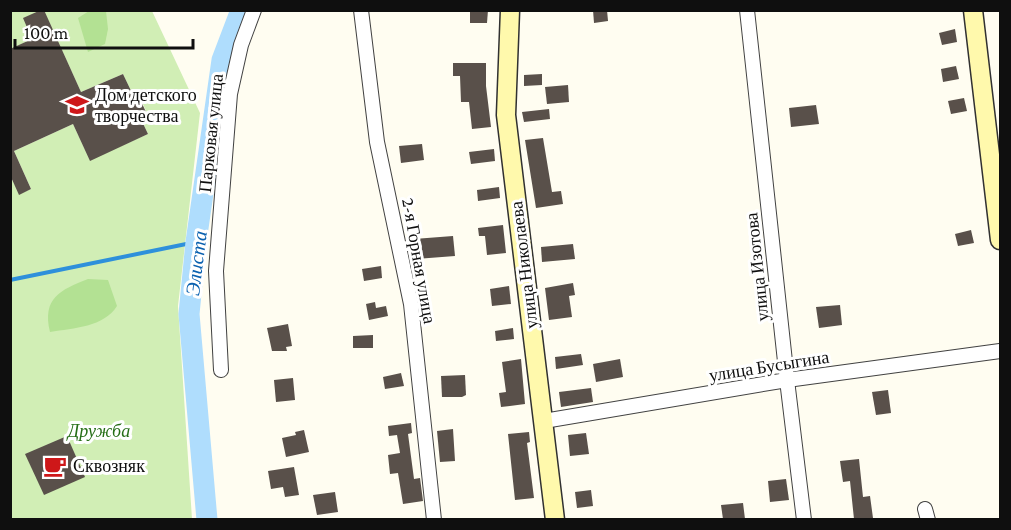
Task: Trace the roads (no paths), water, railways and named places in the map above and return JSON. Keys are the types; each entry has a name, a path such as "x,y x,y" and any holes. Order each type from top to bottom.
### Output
{"street":[{"name":"Парковая улица","path":"221,370 216,271 230,94 241,45 254,10"},
{"name":"2-я Горная улица","path":"361,10 377,142 411,304 434,519"},
{"name":"улица Николаева","path":"510,10 506,115 555,519"},
{"name":"улица Изотова","path":"747,10 804,519"},
{"path":"973,10 1000,240"},
{"name":"улица Бусыгина","path":"544,421 787,380 1000,351"}],"waterway":[{"name":"Элиста","path":"207,520 189,314 196,242 222,60 241,10"},
{"path":"10,280 196,242"}],"place":[{"name":"Дом детского творчества","path":"77,105"},
{"name":"Сквозняк","path":"55,466"}],"park label":[{"name":"Дружба","path":"99,431"}]}
